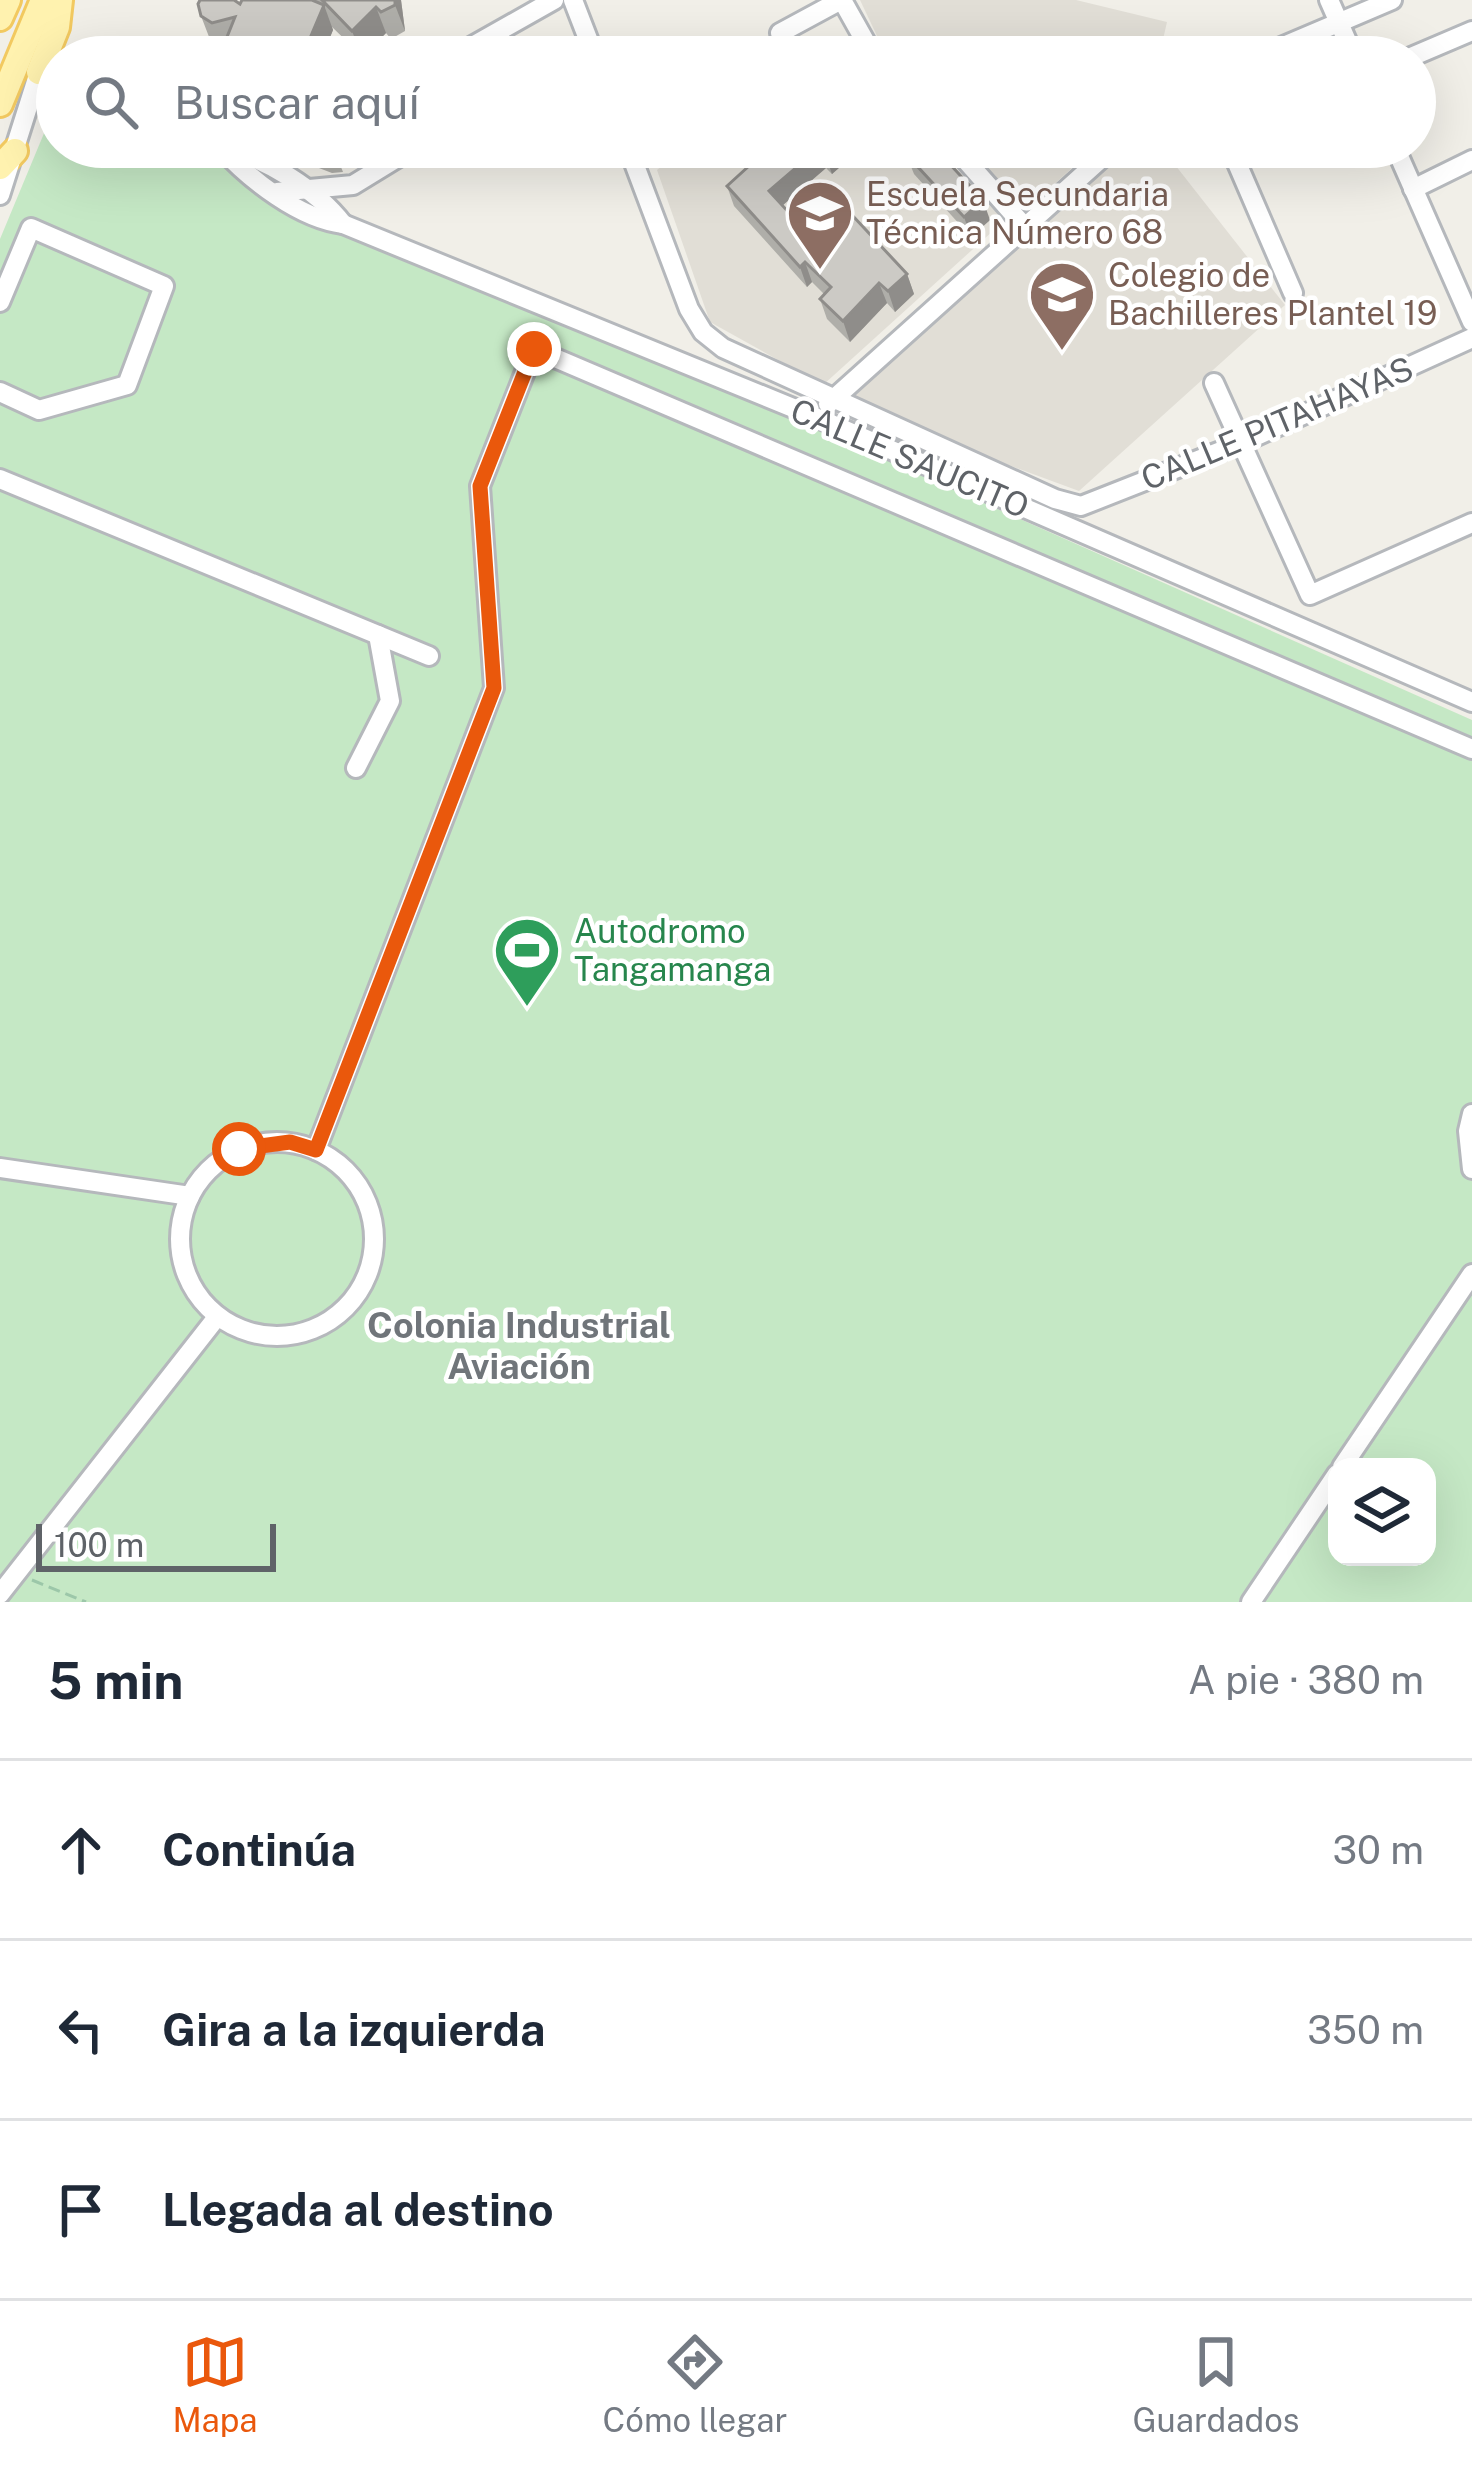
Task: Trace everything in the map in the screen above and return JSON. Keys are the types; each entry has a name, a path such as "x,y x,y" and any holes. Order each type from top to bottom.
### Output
{"main road":[{"path":"0,18 8,0"},
{"path":"0,104 28,70 43,0"},
{"path":"51,36 60,0"}],"street":[{"path":"490,36 554,0"},
{"path":"573,0 587,36"},
{"path":"780,33 842,0 861,36"},
{"path":"1329,0 1345,36"},
{"path":"1308,36 1392,0"},
{"path":"1436,47 1472,31"},
{"path":"0,195 28,70"},
{"path":"1413,189 1472,160"},
{"name":"CALLE SAUCITO","path":"239,168 321,221 343,224 820,419 1472,702"},
{"name":"CALLE SAUCITO","path":"271,168 310,193 343,224"},
{"path":"277,192 310,193 353,185 381,168"},
{"path":"637,168 703,332 723,348 830,398"},
{"path":"973,168 1024,226"},
{"path":"820,419 830,398 1090,168"},
{"path":"1239,168 1293,293"},
{"path":"1404,168 1472,322"},
{"path":"0,302 31,228 164,286 127,385 39,410 0,392"},
{"name":"CALLE PITAHAYAS","path":"830,398 1054,499 1081,506 1240,443 1472,338"},
{"path":"316,1150 494,688 480,486 534,349 1472,749"},
{"path":"1214,383 1310,595 1472,523"},
{"path":"0,479 429,656"},
{"path":"356,768 390,700 378,634"},
{"path":"1472,1114 1468,1131 1472,1168"},
{"path":"290,1142 316,1150 359,1187 371,1216 374,1246 359,1290 330,1321 305,1333 250,1334 217,1317 188,1280 180,1252 181,1223 190,1196 217,1162 239,1149 290,1142"},
{"path":"0,1168 190,1196"},
{"path":"1349,1458 1472,1274"},
{"path":"0,1594 217,1317"},
{"path":"1251,1602 1328,1489"}],"path":[{"path":"16,1573 86,1602"}],"shaded area":[{"path":"860,0 1076,0 1167,22 1164,36 877,36"},
{"name":"Escuela Secundaria Técnica Número 68","path":"955,168 1004,221 823,385 710,322 657,170"},
{"path":"976,168 1072,168 1017,218"},
{"name":"Colegio de Bachilleres Plantel 19","path":"1103,168 1177,168 1285,305 1079,491 838,402"}],"green space":[{"path":"36,152 36,168 230,168 1472,720 1472,1602 0,1602 0,239"}],"building":[{"path":"200,0 240,4 242,0 312,0 324,5 311,36 227,36 235,17 212,23 201,16"},
{"path":"322,0 395,0 395,5 381,12 376,7 352,31"},
{"path":"747,168 796,168 769,191 792,216 825,186 907,274 888,291 879,283 843,321 820,299 831,287 805,262 800,267 727,186"},
{"path":"919,168 953,168 983,200 964,217"}],"place":[{"name":"Escuela Secundaria Técnica Número 68","path":"820,272"},
{"name":"Colegio de Bachilleres Plantel 19","path":"1062,353"},
{"name":"Autodromo Tangamanga","path":"527,1009"}],"district":[{"name":"Colonia Industrial Aviación","path":"519,1346"}],"route":[{"path":"239,1149 290,1142 316,1150 494,688 480,486 534,349"}]}
